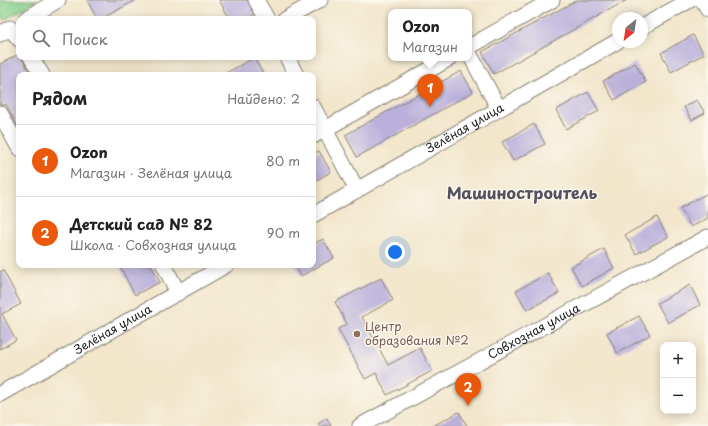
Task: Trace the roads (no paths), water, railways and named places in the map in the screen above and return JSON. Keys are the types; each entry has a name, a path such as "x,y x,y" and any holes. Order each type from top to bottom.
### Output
{"street":[{"path":"31,16 58,0"},
{"path":"256,0 265,16"},
{"path":"291,16 320,0"},
{"path":"472,45 552,0"},
{"path":"648,24 690,0"},
{"path":"702,0 708,10"},
{"name":"Зелёная улица","path":"316,213 612,44"},
{"path":"472,59 499,109"},
{"path":"33,60 40,72"},
{"path":"288,60 294,72"},
{"path":"319,132 445,61"},
{"path":"0,113 16,142"},
{"path":"316,119 319,132 357,190"},
{"name":"Совхозная улица","path":"360,426 708,237"},
{"path":"166,268 178,293"},
{"name":"Зелёная улица","path":"0,394 221,268"}],"place":[{"name":"Ozon","path":"430,107"},
{"name":"Центр образования №2","path":"357,334"},
{"name":"Детский сад № 82","path":"468,406"}],"district":[{"name":"Машиностроитель","path":"522,193"}]}
